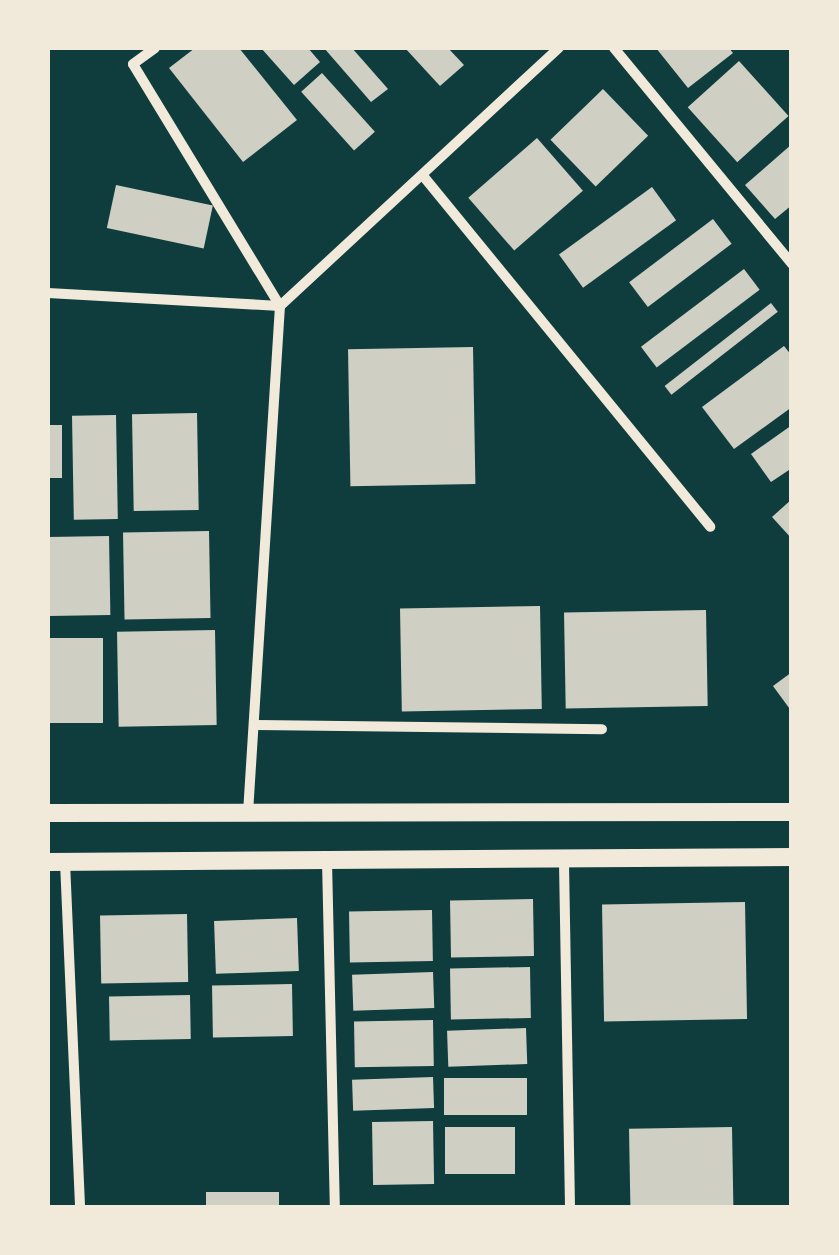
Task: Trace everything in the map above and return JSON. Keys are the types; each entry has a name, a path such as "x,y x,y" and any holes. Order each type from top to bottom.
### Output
{"street":[{"path":"155,48 133,64 280,306 257,724 248,815"},
{"path":"48,293 280,306 424,177 558,48"},
{"path":"614,48 792,264"},
{"path":"424,177 710,527"},
{"path":"257,724 602,729"},
{"path":"48,813 792,812"},
{"path":"80,1208 56,862 564,862 792,857"},
{"path":"327,861 335,1208"},
{"path":"564,862 570,1208"}],"building":[{"path":"195,48 239,48 297,120 243,162 169,68"},
{"path":"261,48 308,48 320,62 294,85"},
{"path":"324,48 352,48 388,89 371,102"},
{"path":"405,48 448,48 464,65 440,86"},
{"path":"656,48 729,48 733,53 688,88"},
{"path":"739,61 789,116 737,162 688,107"},
{"path":"322,73 375,132 354,150 301,92"},
{"path":"603,89 648,136 596,186 550,140"},
{"path":"537,138 583,191 514,251 468,198"},
{"path":"792,144 792,205 775,219 745,185"},
{"path":"116,185 213,206 204,249 107,228"},
{"path":"652,187 676,220 583,288 559,255"},
{"path":"713,219 732,244 648,307 629,282"},
{"path":"744,269 760,290 657,367 641,347"},
{"path":"771,303 778,312 671,395 665,386"},
{"path":"784,346 792,356 792,407 734,449 702,407"},
{"path":"473,347 475,484 350,486 348,349"},
{"path":"197,413 199,510 134,511 132,414"},
{"path":"116,415 118,519 74,520 72,416"},
{"path":"48,425 62,425 62,478 48,478"},
{"path":"792,425 792,468 771,482 751,454"},
{"path":"792,499 792,539 772,517"},
{"path":"209,531 211,618 125,619 123,533"},
{"path":"109,536 110,615 49,616 48,537"},
{"path":"540,606 542,709 402,711 400,608"},
{"path":"706,610 708,706 566,708 564,612"},
{"path":"215,630 217,725 119,727 117,632"},
{"path":"48,638 103,638 103,723 48,723"},
{"path":"792,672 792,712 773,686"},
{"path":"533,899 534,956 451,957 450,900"},
{"path":"745,902 747,1019 604,1021 602,904"},
{"path":"432,910 433,961 350,962 349,911"},
{"path":"187,914 188,982 101,984 100,916"},
{"path":"297,918 299,971 216,974 214,921"},
{"path":"530,967 531,1018 451,1019 450,968"},
{"path":"433,972 434,1008 353,1011 352,975"},
{"path":"292,984 293,1036 213,1037 212,985"},
{"path":"190,995 191,1039 110,1040 109,996"},
{"path":"433,1020 434,1066 355,1067 354,1021"},
{"path":"526,1028 527,1064 448,1067 447,1031"},
{"path":"433,1077 434,1108 353,1111 352,1080"},
{"path":"444,1078 527,1078 527,1115 444,1115"},
{"path":"433,1121 434,1184 373,1185 372,1122"},
{"path":"445,1127 515,1127 515,1174 445,1174"},
{"path":"732,1127 733,1208 630,1208 629,1129"},
{"path":"206,1192 279,1192 279,1208 206,1208"}]}
